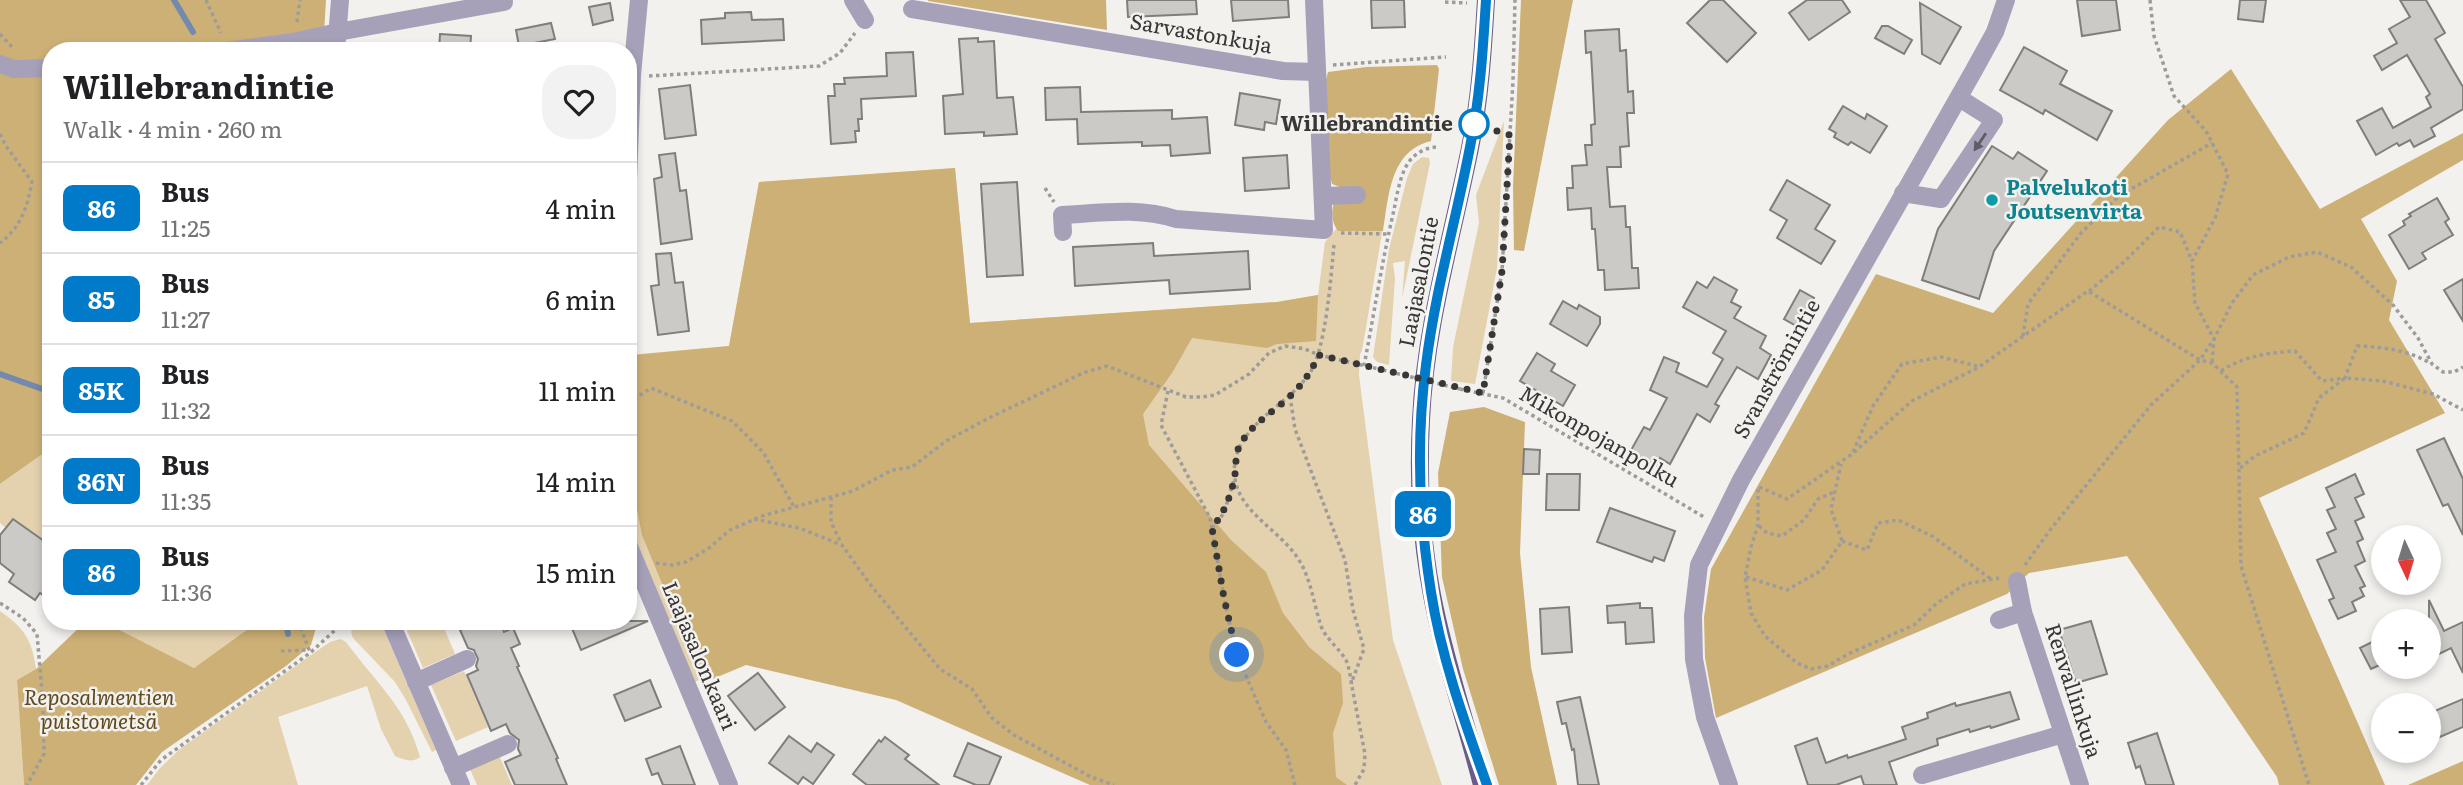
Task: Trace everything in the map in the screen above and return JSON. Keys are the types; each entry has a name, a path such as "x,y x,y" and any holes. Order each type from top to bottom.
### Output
{"main road":[{"name":"Laajasalontie","path":"1482,785 1444,651 1431,593 1420,483 1421,419 1426,366 1476,113 1484,51 1486,0"},
{"name":"Laajasalontie","path":"1470,738 1487,785"}],"street":[{"path":"337,42 340,0"},
{"path":"635,42 639,0"},
{"path":"853,0 865,20"},
{"path":"1063,232 1062,215 1139,211 1176,219 1324,230 1314,0"},
{"name":"Svanströmintie","path":"1730,785 1706,717 1694,659 1693,616 1699,565 1717,524 1995,32 2006,0"},
{"path":"293,42 504,2"},
{"name":"Sarvastonkuja","path":"912,9 1283,71 1317,72"},
{"path":"0,64 14,69 42,68"},
{"path":"1903,193 1941,199 1994,120 1959,98"},
{"path":"1323,196 1357,195"},
{"name":"Laajasalonkaari","path":"637,566 729,785"},
{"name":"Renvallinkuja","path":"2013,578 2080,785"},
{"name":"Renvallinkuja","path":"1999,620 2023,612"},
{"path":"394,630 461,785"},
{"path":"416,682 467,659"},
{"path":"1922,775 2063,734"},
{"path":"453,768 508,744"}],"path":[{"path":"206,0 223,42"},
{"path":"1483,393 1502,271 1515,0"},
{"path":"2150,0 2154,36 2174,96 2206,131 2228,174 2215,218 2192,261"},
{"path":"1317,72 1328,66 1446,57"},
{"path":"637,75 811,67"},
{"path":"0,134 32,182 26,211 15,230 0,243"},
{"path":"2023,336 2028,304 2081,233 2119,195 2212,143"},
{"path":"1364,366 1400,181 1408,164 1426,148 1436,147"},
{"path":"2212,363 2214,340 2195,303 2192,261 2180,232 2159,227 2124,262 2088,291 1979,367 1912,401 1852,454 1787,499 1758,487 1758,525 1745,577 1751,613 1765,636 1797,663 1811,669 1828,666 1847,654 1914,625 1936,604 1965,584 2013,578 2151,405 2200,360 2214,340 2232,303 2253,275 2289,257 2317,252 2351,267 2393,305 2418,338 2432,364"},
{"path":"1355,785 1364,769 1365,754 1346,662 1323,630 1300,562 1245,504 1238,492 1235,463 1239,445 1253,427 1290,396 1311,373 1319,355 1331,283 1335,233 1388,234"},
{"path":"2088,291 2200,360 2212,363 2237,387 2241,566 2309,785"},
{"path":"2240,468 2255,456 2304,433 2319,398 2345,378 2357,346 2384,347 2419,356 2442,372 2454,372 2463,367"},
{"name":"Mikonpojanpolku","path":"1168,391 1186,397 1215,395 1249,374 1269,353 1279,348 1305,349 1319,355 1503,398 1717,524"},
{"path":"2221,371 2235,362 2261,354 2295,351 2322,381 2345,378 2383,381 2433,394 2463,410"},
{"path":"1852,454 1873,406 1902,364 1941,356 1979,367"},
{"path":"637,564 649,561 672,565 686,562 709,548 730,530 754,519 853,491 892,470 912,467 946,441 1083,373 1107,366 1168,391 1161,425 1210,518 1237,655 1266,722 1286,750 1295,785"},
{"path":"637,397 651,388 732,421 763,452 794,507"},
{"path":"1290,396 1295,429 1345,561 1353,610 1364,649 1351,685"},
{"path":"1841,462 1831,509 1842,541"},
{"path":"1212,528 1224,513 1235,478"},
{"path":"1758,525 1768,533 1782,536 1804,520 1818,499 1834,492"},
{"path":"831,497 831,522 842,545 869,583 940,669 972,689 992,718 1014,735 1091,777 1114,785"},
{"path":"754,519 799,528 842,545"},
{"path":"1842,541 1867,550 1878,523 1898,520 1932,536 1991,579"},
{"path":"1745,577 1787,590 1822,570 1842,541"},
{"path":"0,603 23,618 37,634 44,754 27,785"},
{"path":"301,630 309,652"},
{"path":"141,785 161,760 309,652 334,630"},
{"path":"281,651 309,652"}],"shaded area":[{"path":"1504,121 1497,268 1475,384 1451,381 1453,347 1479,223 1476,195"},
{"path":"1422,157 1429,158 1430,163 1402,299 1405,261 1393,263 1395,278 1389,365 1377,362 1373,357 1389,249 1407,178 1413,164"},
{"path":"955,168 970,323 1277,302 1318,295 1325,242 1341,223 1383,227 1360,354 1359,375 1393,640 1442,785 1107,785 900,694 741,657 695,682 637,543 637,354 729,346 759,182"},
{"path":"42,454 42,540 13,520 6,528 0,523 0,484"},
{"path":"0,611 26,635 36,669 17,680 24,785 0,785"},
{"path":"120,630 246,630 194,668"},
{"path":"384,630 436,750 432,752 395,682 353,638 351,632"},
{"path":"407,630 445,630 455,654 423,668"},
{"path":"340,639 346,642 389,695 407,723 420,757 408,760 395,756 381,729 367,686 278,717 298,785 147,785 180,749 311,655 330,642"},
{"path":"464,671 488,727 456,741 431,685"},
{"path":"499,755 512,785 477,785 469,767"}],"green space":[{"path":"0,0 326,0 324,42 42,42 42,454 0,484"},
{"path":"1106,0 1107,30 928,1"},
{"path":"1521,0 1573,0 1524,251 1514,250 1513,187"},
{"path":"1437,65 1439,69 1431,141 1417,146 1399,164 1390,189 1383,231 1338,231 1333,220 1333,209 1340,187 1332,184 1329,174 1325,83 1328,72 1366,67"},
{"path":"2231,69 2320,209 2463,133 2463,160 2361,219 2397,281 2389,320 2445,413 2259,498 2371,753 2371,763 2375,763 2385,785 2279,785 2277,777 2127,556 2029,573 2007,594 1716,718 1705,658 1704,617 1711,569 1876,274 1993,313 2168,120"},
{"path":"955,168 970,323 1277,302 1318,295 1316,341 1277,344 1267,348 1192,338 1172,373 1143,414 1149,445 1231,540 1266,572 1283,613 1309,647 1341,674 1343,703 1333,733 1336,777 1347,785 1090,785 896,700 746,665 703,683 642,535 637,509 637,355 729,346 759,182"},
{"path":"1484,407 1525,422 1520,553 1531,667 1557,785 1499,785 1463,669 1442,577 1438,473 1450,412"},
{"name":"Reposalmentien puistometsä","path":"77,630 120,630 194,668 246,630 315,630 311,645 286,666 162,752 136,785 24,785 17,680 36,669"},
{"path":"2463,761 2463,785 2408,785"}],"building":[{"path":"1127,0 1196,0 1197,14 1128,17"},
{"path":"1231,0 1288,0 1289,17 1233,21"},
{"path":"1371,0 1404,0 1405,27 1372,28"},
{"path":"1710,0 1723,0 1756,33 1727,62 1687,23"},
{"path":"1807,0 1842,0 1850,12 1809,40 1789,13"},
{"path":"2077,0 2116,0 2120,30 2082,36"},
{"path":"2240,0 2266,0 2263,22 2238,19"},
{"path":"2400,0 2426,0 2445,33 2435,39 2463,87 2463,109 2431,128 2435,136 2414,147 2410,140 2399,146 2397,143 2376,155 2357,121 2382,108 2393,128 2431,107 2426,97 2430,94 2407,55 2382,70 2374,56 2397,43 2389,29 2410,17"},
{"path":"610,3 613,20 593,25 589,7"},
{"path":"1920,3 1961,27 1940,64 1922,54"},
{"path":"751,12 752,20 783,19 784,40 702,44 701,20 725,18 725,13"},
{"path":"551,23 555,39 518,42 516,30"},
{"path":"1882,26 1888,26 1912,40 1904,54 1875,38"},
{"path":"1619,29 1620,51 1626,50 1628,92 1633,91 1634,113 1627,113 1629,146 1620,147 1621,167 1607,167 1610,207 1625,206 1626,227 1630,227 1632,268 1638,268 1639,288 1605,290 1604,270 1598,270 1591,208 1568,210 1567,188 1573,188 1572,166 1587,165 1585,145 1592,145 1591,125 1595,124 1591,52 1586,53 1585,31"},
{"path":"440,34 471,36 471,42 440,42"},
{"path":"978,38 978,42 994,41 997,98 1013,97 1017,134 945,134 943,96 963,94 959,39"},
{"path":"2024,47 2067,71 2060,84 2112,111 2097,140 2045,110 2043,114 2000,90"},
{"path":"913,52 916,96 861,99 862,119 858,119 856,142 831,144 828,96 835,96 834,84 845,84 844,78 887,76 886,53"},
{"path":"690,85 696,135 665,139 659,89"},
{"path":"1080,87 1081,112 1172,110 1172,119 1207,117 1210,153 1171,156 1170,145 1142,146 1142,142 1078,144 1077,119 1046,120 1045,88"},
{"path":"1240,93 1280,100 1276,124 1265,122 1264,130 1235,125"},
{"path":"1843,106 1865,119 1867,114 1887,126 1870,153 1851,142 1848,145 1834,137 1836,133 1829,129"},
{"name":"Palvelukoti Joutsenvirta","path":"1992,146 2013,159 2018,152 2047,171 1994,251 1979,299 1922,280 1938,229"},
{"path":"675,153 680,191 686,190 692,239 661,244 654,179 662,177 659,155"},
{"path":"1287,155 1289,188 1245,191 1243,158"},
{"path":"1787,180 1830,205 1815,229 1835,241 1821,264 1777,238 1787,220 1770,210"},
{"path":"1017,182 1023,275 987,277 981,184"},
{"path":"2437,198 2449,219 2445,222 2453,235 2422,253 2426,259 2409,269 2389,235 2405,225 2403,221 2411,216 2409,214"},
{"path":"1153,243 1154,256 1248,251 1250,289 1170,294 1169,280 1075,286 1073,247"},
{"path":"671,253 675,283 683,282 689,331 658,335 651,286 659,285 656,254"},
{"path":"1714,277 1737,290 1731,302 1741,307 1734,318 1766,336 1760,348 1771,355 1758,379 1737,367 1715,404 1719,406 1710,422 1697,414 1670,464 1660,458 1656,466 1630,452 1644,427 1650,430 1667,398 1650,390 1664,357 1679,363 1676,372 1707,387 1723,359 1713,353 1726,331 1683,307 1697,282 1707,288"},
{"path":"2463,279 2463,321 2444,290"},
{"path":"1800,290 1814,298 1798,327 1784,319"},
{"path":"1563,301 1577,309 1579,305 1600,317 1600,324 1587,346 1550,324"},
{"path":"1537,353 1555,364 1551,371 1575,385 1563,406 1520,381"},
{"path":"2444,438 2463,479 2463,535 2448,504 2443,506 2417,450"},
{"path":"1524,449 1540,450 1539,474 1523,474"},
{"path":"1547,474 1580,474 1579,510 1546,510"},
{"path":"2355,474 2364,494 2355,498 2364,517 2355,521 2363,539 2357,542 2365,561 2355,566 2365,586 2360,588 2364,596 2352,602 2356,611 2338,619 2329,600 2334,598 2317,560 2336,552 2327,533 2336,529 2327,510 2335,507 2326,488"},
{"path":"1610,508 1675,531 1664,561 1654,557 1652,562 1597,542"},
{"path":"13,519 42,540 42,594 40,593 35,600 9,582 14,574 0,563 0,535"},
{"path":"1640,603 1640,608 1652,608 1654,642 1626,644 1625,622 1608,623 1607,606"},
{"path":"1569,607 1572,652 1542,654 1540,609"},
{"path":"2091,621 2107,674 2076,683 2059,630"},
{"path":"2463,622 2463,673 2451,648 2441,653 2441,625 2444,631"},
{"path":"460,630 514,630 520,644 511,648 519,666 517,667 558,758 556,759 567,785 515,785 505,762 521,755 518,749 519,740 510,733 506,724 491,731 467,675 478,670 478,659 474,650 468,648"},
{"path":"573,630 627,630 581,650"},
{"path":"2371,642 2371,669 2360,648"},
{"path":"758,673 785,707 755,730 728,696"},
{"path":"650,680 661,707 625,721 614,695"},
{"path":"2010,692 2019,719 1991,728 1990,726 1970,732 1969,729 1937,739 1938,745 1889,762 1897,785 1864,785 1861,776 1836,785 1808,785 1795,746 1817,738 1826,763 1847,755 1848,758 1906,739 1902,727 1928,718 1927,713 1955,703 1956,706"},
{"path":"1580,697 1599,785 1578,785 1574,749 1572,750 1566,723 1562,724 1557,702"},
{"path":"2463,699 2463,727 2441,737 2441,708"},
{"path":"2157,733 2174,785 2146,785 2140,766 2136,768 2128,743"},
{"path":"789,736 811,752 817,743 834,755 813,784 803,777 798,784 769,763"},
{"path":"885,737 909,755 905,759 939,785 867,785 853,774 879,740 881,742"},
{"path":"968,743 1001,757 989,785 976,785 954,776"},
{"path":"680,746 695,785 663,785 658,773 652,775 646,759"}],"waterway":[{"path":"174,0 193,32"},
{"path":"0,374 42,389"},
{"path":"287,630 288,634"}],"bus line":[{"name":"86","path":"1486,0 1484,51 1476,113 1426,366 1421,419 1420,483 1431,593 1444,651 1487,785"}],"place":[{"name":"Willebrandintie","path":"1474,124"},
{"name":"Palvelukoti Joutsenvirta","path":"1992,200"}],"route":[{"path":"1237,655 1212,528 1224,513 1235,478 1239,445 1253,427 1294,393 1311,373 1319,355 1483,393 1502,271 1510,135 1474,124"}]}
